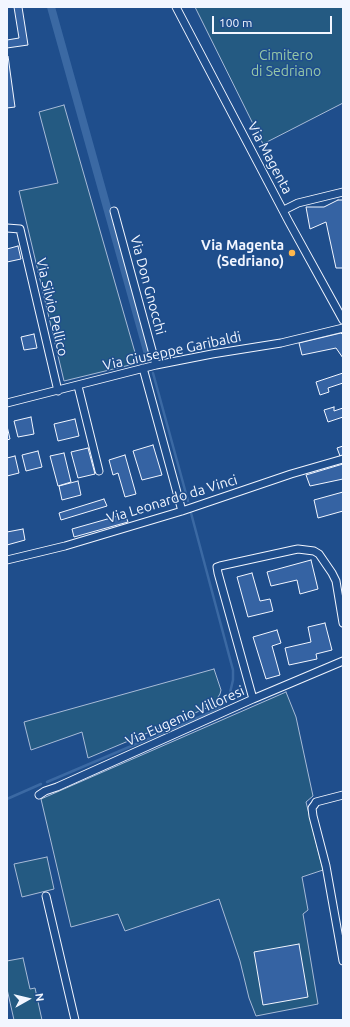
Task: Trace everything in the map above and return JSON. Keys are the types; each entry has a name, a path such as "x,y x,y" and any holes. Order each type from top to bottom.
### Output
{"street":[{"name":"Via Magenta","path":"176,7 289,222 343,320"},
{"path":"284,210 298,203 343,192"},
{"name":"Via Don Gnocchi","path":"114,211 156,365"},
{"name":"Via Silvio Pellico","path":"7,228 20,228 58,391"},
{"name":"Via Giuseppe Garibaldi","path":"7,403 156,365 281,342 343,328"},
{"path":"143,368 182,511"},
{"path":"78,386 99,471"},
{"name":"Via Leonardo da Vinci","path":"7,560 65,546 182,511 291,474 343,459"},
{"path":"254,699 217,567 293,550 314,550 319,554 336,581 343,623"},
{"name":"Via Eugenio Villoresi","path":"39,795 45,791 343,661"},
{"path":"343,795 316,802 312,808 326,866 343,961"},
{"path":"46,896 75,1020"}],"green space":[{"name":"Cimitero di Sedriano","path":"195,7 343,7 343,103 263,144"},
{"path":"64,105 138,363 64,381 19,191 58,183 39,112"},
{"path":"214,669 221,690 216,700 209,707 88,758 82,732 31,750 24,722"},
{"path":"286,692 296,717 313,796 306,802 323,870 302,877 308,910 303,914 318,1004 256,1016 249,998 240,961 219,899 125,931 118,914 71,927 41,799"},
{"path":"47,857 54,889 22,897 14,864"},
{"path":"23,958 30,989 35,988 42,1020 14,1020 7,989 7,961"}],"building":[{"path":"14,7 22,7 28,45 7,48 7,40 19,38"},
{"path":"7,56 15,107 7,108"},
{"path":"338,200 343,200 343,268 336,268 326,222 310,229 306,207 324,207"},
{"path":"18,246 21,259 7,262 7,249"},
{"path":"341,333 343,335 343,358 336,348 302,355 299,343"},
{"path":"34,334 37,348 24,350 21,337"},
{"path":"343,373 343,383 328,388 329,392 320,395 316,382"},
{"path":"334,407 334,411 343,408 343,417 328,422 324,410"},
{"path":"31,417 34,434 18,437 14,421"},
{"path":"75,419 79,436 58,441 54,424"},
{"path":"7,426 10,439 7,440"},
{"path":"153,445 162,475 142,480 133,451"},
{"path":"343,446 343,455 340,456 337,448"},
{"path":"88,448 95,474 78,478 71,452"},
{"path":"38,451 42,467 26,471 22,455"},
{"path":"64,453 71,482 58,486 50,456"},
{"path":"125,455 136,494 125,497 118,473 113,475 109,460"},
{"path":"15,456 19,473 7,476 7,458"},
{"path":"343,464 343,479 310,486 306,475"},
{"path":"78,481 81,495 62,500 59,486"},
{"path":"343,492 343,511 318,518 314,500"},
{"path":"104,499 107,506 61,520 59,513"},
{"path":"125,514 128,522 74,537 72,529"},
{"path":"23,529 25,540 7,545 7,532"},
{"path":"311,560 318,589 300,594 297,580 271,586 267,572"},
{"path":"252,573 260,601 270,599 273,611 248,617 237,577"},
{"path":"325,623 332,650 316,654 317,659 289,665 285,648 311,642 308,627"},
{"path":"277,630 281,643 272,646 280,675 266,679 253,637"},
{"path":"299,944 308,997 263,1005 254,952"}],"waterway":[{"path":"51,7 149,358"},
{"path":"153,373 188,501"},
{"path":"47,782 209,713 218,708 229,697 233,680 233,670 191,513"},
{"path":"7,799 41,784"}],"place":[{"name":"Via Magenta (Sedriano)","path":"292,253"}]}
